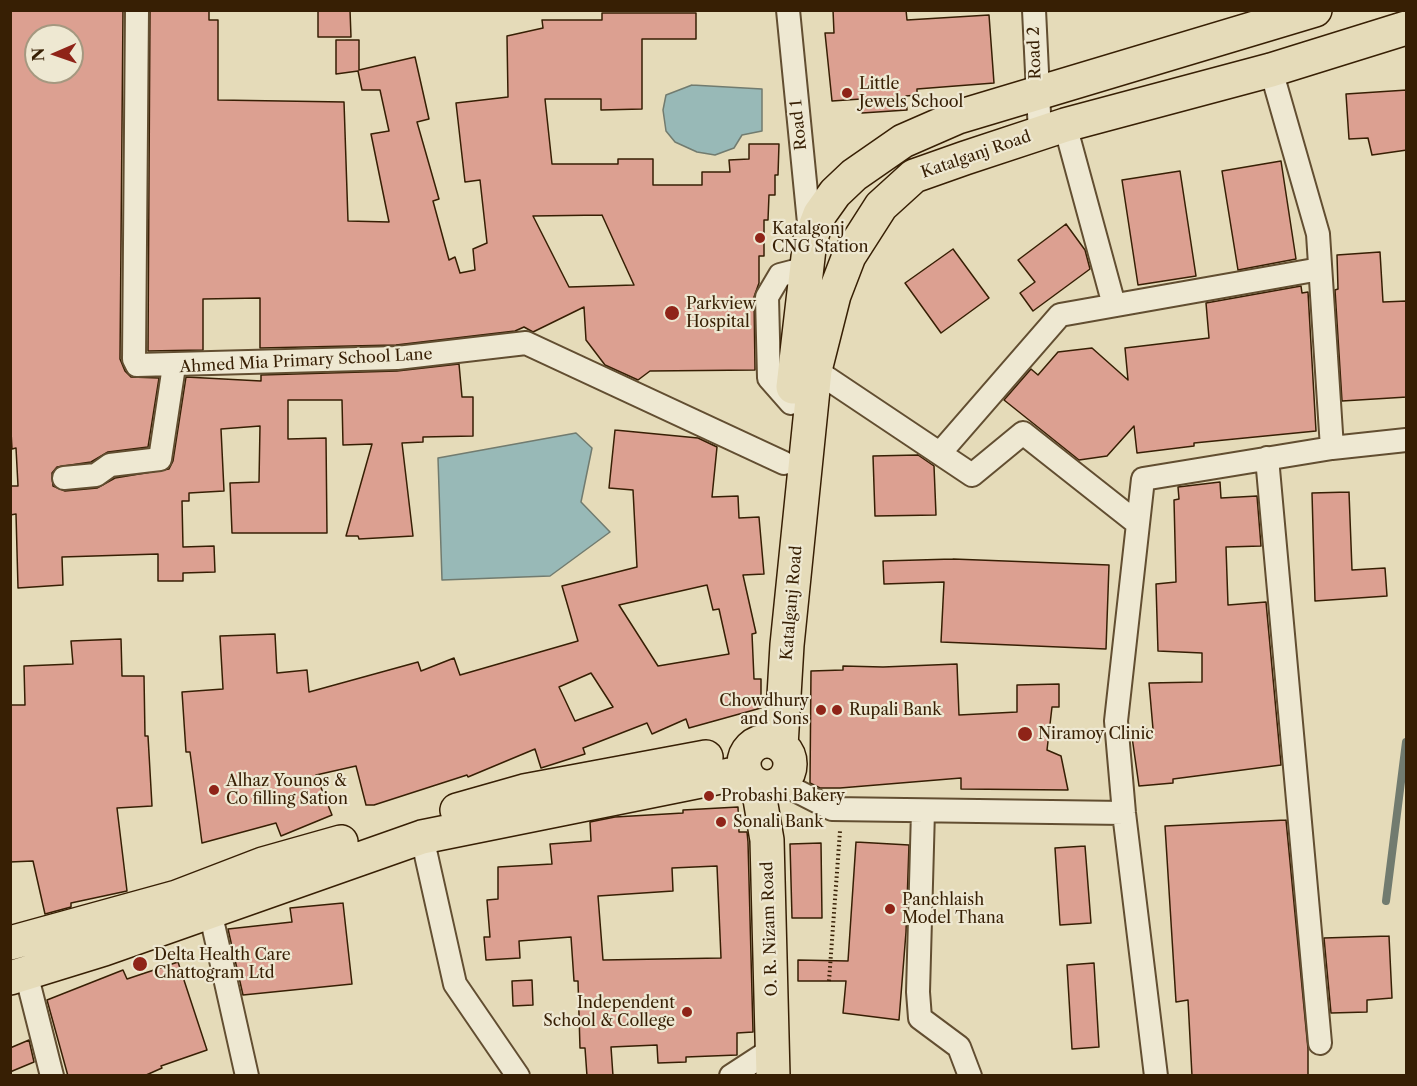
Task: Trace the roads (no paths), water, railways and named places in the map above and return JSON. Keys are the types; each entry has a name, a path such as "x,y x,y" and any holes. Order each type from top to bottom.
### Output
{"main road":[{"name":"Katalganj Road","path":"764,766 784,463 809,254 820,214 835,193 854,175 903,141 958,117 1315,11"},
{"name":"Katalganj Road","path":"764,766 787,645 815,370 834,295 849,256 881,206 914,176 1052,129 1271,70 1407,28"},
{"path":"854,175 881,206"},
{"path":"18,976 104,949 422,837 764,766"},
{"path":"10,944 177,897 263,864 524,791 764,766"},
{"name":"O. R. Nizam Road","path":"764,766 760,799 767,840 778,1066"}],"street":[{"path":"137,10 135,359 137,365 143,367 174,366"},
{"name":"Road 1","path":"788,10 809,254"},
{"name":"Road 2","path":"1034,10 1036,95 1052,129 1114,305"},
{"path":"1271,70 1317,234 1332,448"},
{"path":"940,453 1060,315 1320,268"},
{"name":"Ahmed Mia Primary School Lane","path":"64,478 96,475 110,465 160,459 174,366 397,358 526,343 784,463"},
{"path":"815,370 972,475 1023,433 1137,523"},
{"path":"1156,1076 1124,813 1116,721 1143,479 1332,448 1407,440"},
{"path":"1267,458 1320,1043"},
{"path":"764,766 832,809 1124,813"},
{"path":"923,811 918,992 920,1018 958,1047 970,1076"},
{"path":"422,837 455,984 518,1076"},
{"path":"210,911 247,1076"},
{"path":"18,976 52,1076"},
{"path":"731,1076 778,1066"}],"water":[{"path":"692,85 762,89 762,131 742,135 734,148 715,155 697,152 675,142 666,131 663,110 666,95"},
{"path":"576,433 592,448 581,502 610,532 550,576 442,580 438,458"}],"waterway":[{"path":"1386,901 1406,742"}],"place":[{"name":"Little Jewels School","path":"847,93"},
{"name":"Katalgonj CNG Station","path":"760,238"},
{"name":"Parkview Hospital","path":"672,313"},
{"name":"Chowdhury and Sons","path":"821,710"},
{"name":"Rupali Bank","path":"837,710"},
{"name":"Niramoy Clinic","path":"1025,734"},
{"name":"Alhaz Younos & Co filling Sation","path":"214,790"},
{"name":"Probashi Bakery","path":"709,796"},
{"name":"Sonali Bank","path":"721,822"},
{"name":"Panchlaish Model Thana","path":"890,909"},
{"name":"Delta Health Care Chattogram Ltd","path":"140,964"},
{"name":"Independent School & College","path":"687,1012"}]}
